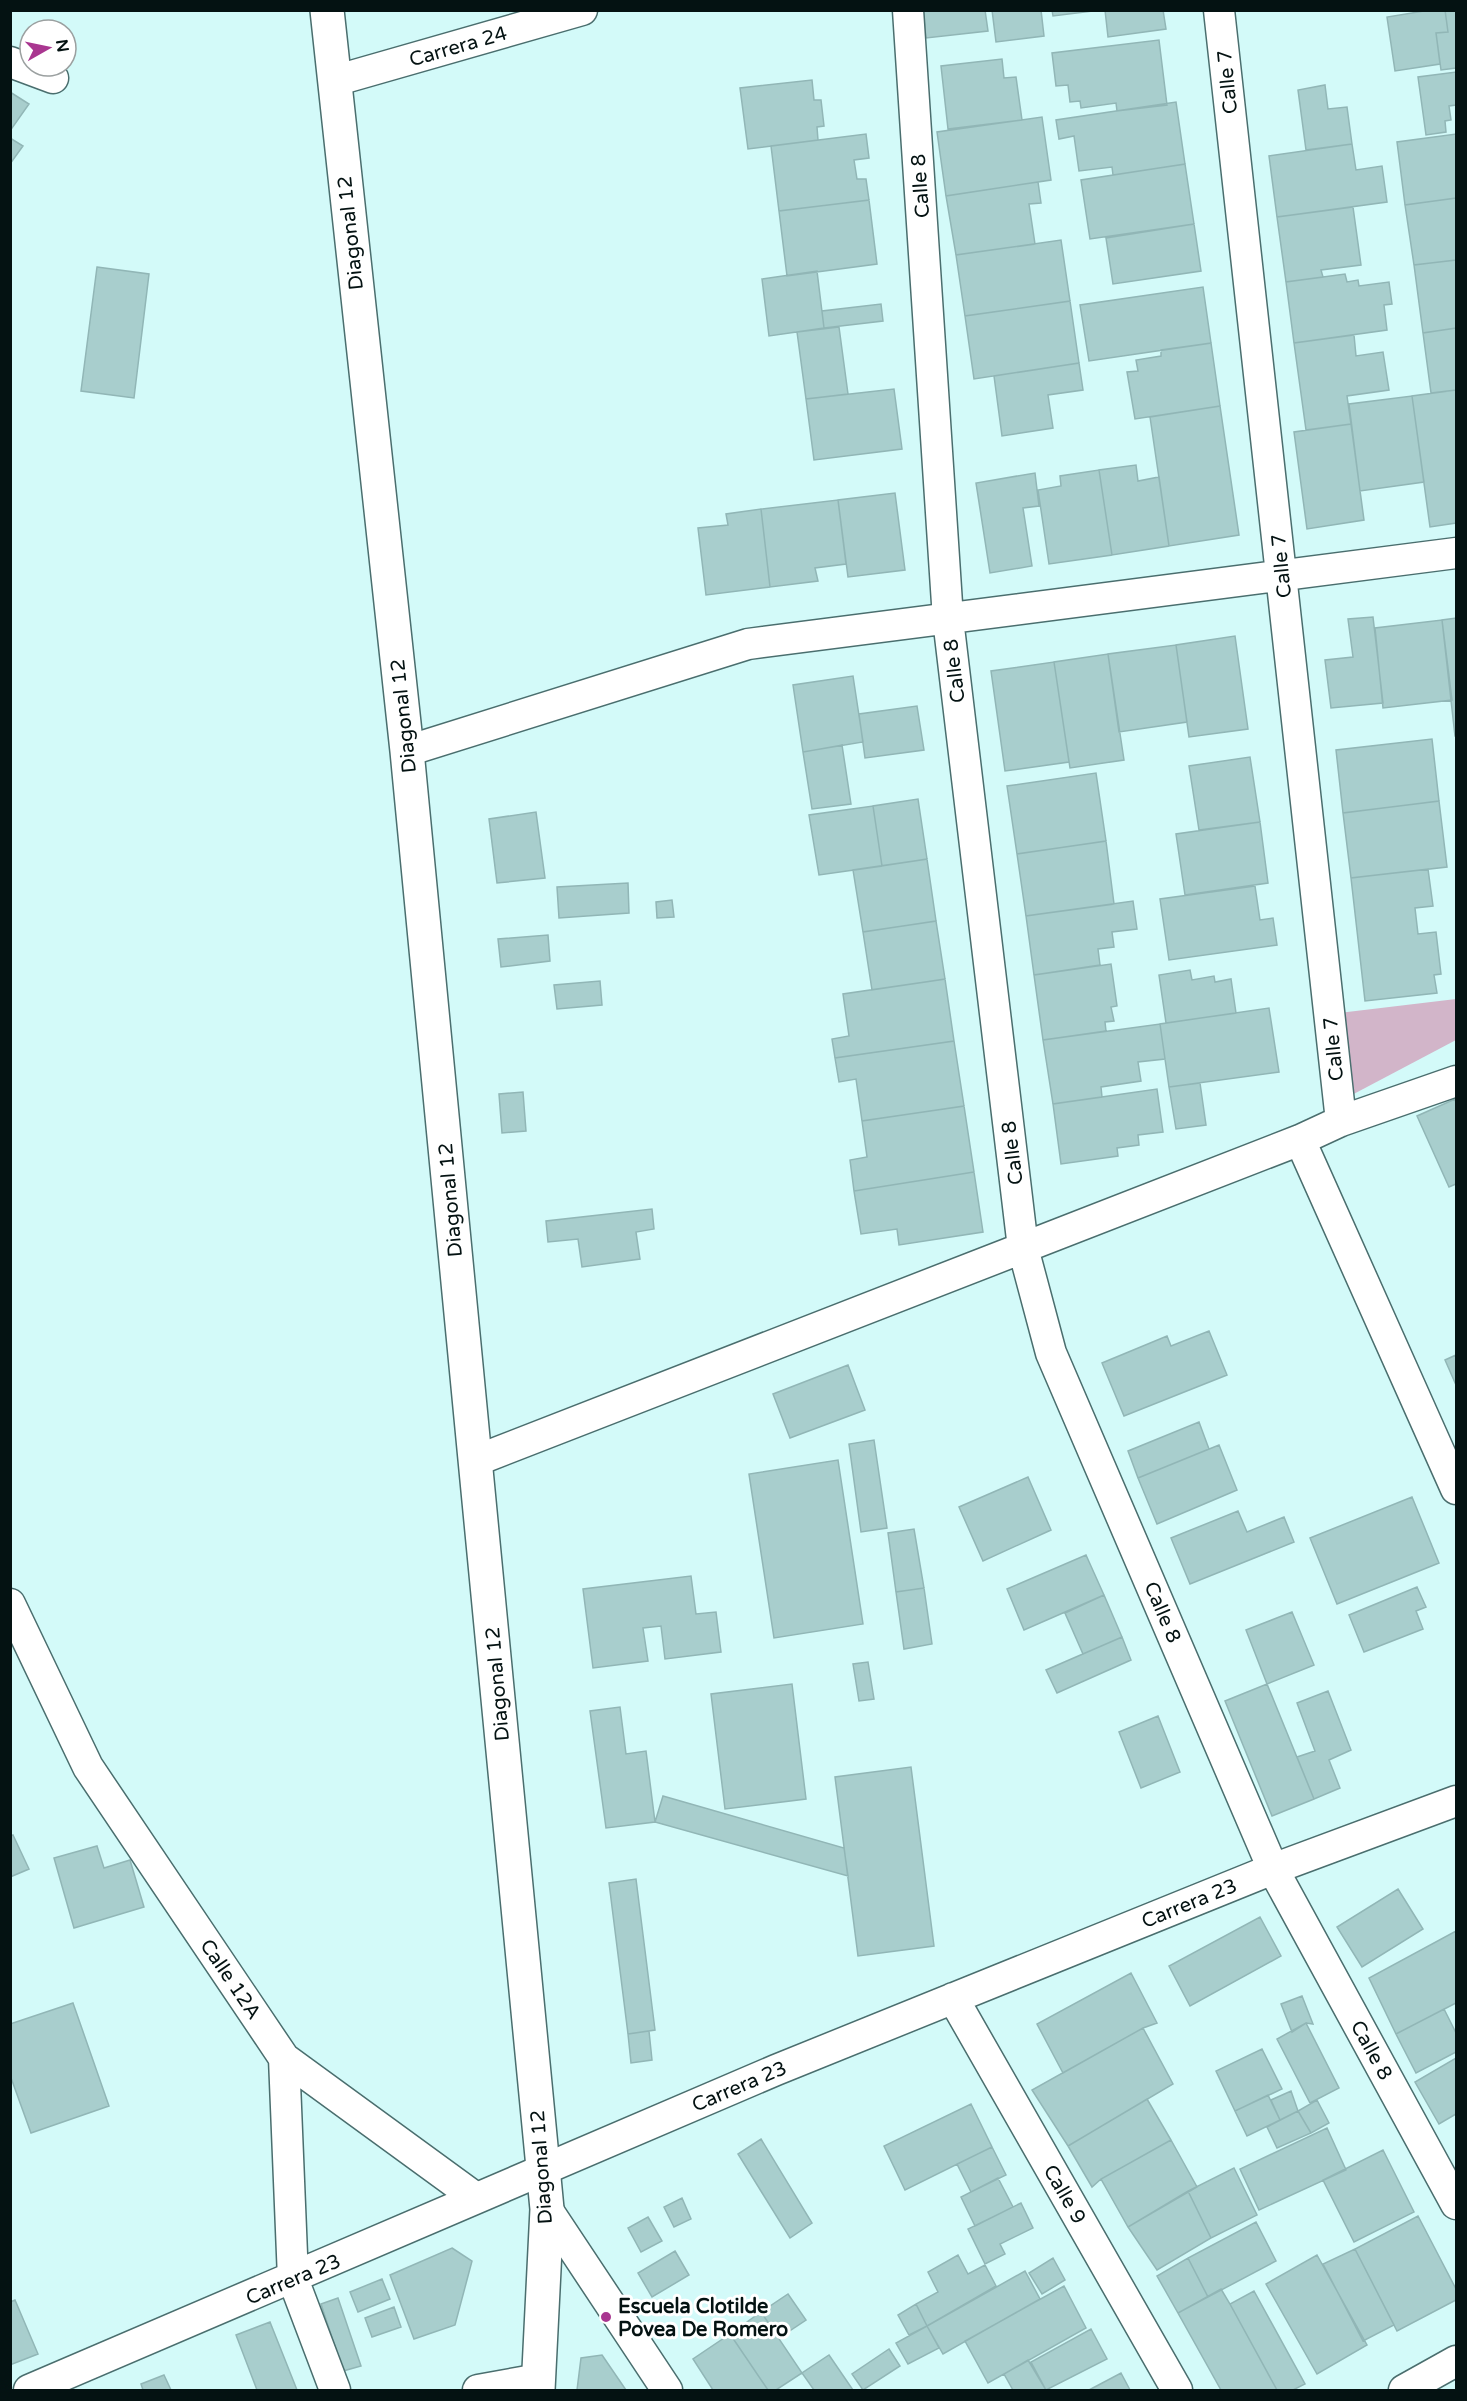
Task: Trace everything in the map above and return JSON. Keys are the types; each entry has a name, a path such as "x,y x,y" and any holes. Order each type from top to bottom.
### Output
{"highway":[{"name":"Diagonal 12","path":"327,10 407,751 547,2209 538,2385"}],"street":[{"name":"Carrera 24","path":"333,81 582,10"},
{"name":"Calle 8","path":"908,10 948,619 1023,1248 1051,1353 1273,1869 1456,2204"},
{"name":"Calle 7","path":"1219,10 1341,1121"},
{"path":"407,751 748,644 1456,553"},
{"path":"475,1461 1300,1140 1341,1121 1456,1081"},
{"path":"1300,1140 1456,1489"},
{"name":"Calle 12A","path":"14,1622 88,1767 284,2058"},
{"name":"Carrera 23","path":"29,2391 293,2279 543,2168 776,2070 1273,1869 1456,1801"},
{"name":"Calle 9","path":"953,1998 1177,2391"},
{"path":"284,2058 476,2198"},
{"path":"284,2058 293,2279 335,2391"},
{"path":"547,2209 667,2391"},
{"path":"1404,2391 1456,2361"},
{"path":"478,2391 538,2385"}],"shaded area":[{"path":"1456,999 1456,1040 1348,1097 1339,1013"}],"building":[{"path":"923,10 985,10 988,31 926,38"},
{"path":"992,10 1041,10 1044,36 996,42"},
{"path":"1052,10 1101,10 1053,16"},
{"path":"1105,10 1163,10 1166,29 1108,37"},
{"path":"1445,10 1448,32 1436,33 1440,64 1395,71 1387,17"},
{"path":"1445,10 1456,10 1456,68 1441,70 1436,33 1448,32"},
{"path":"1159,40 1167,105 1117,111 1116,103 1081,108 1080,101 1070,102 1068,85 1056,86 1052,53"},
{"path":"1002,59 1004,78 1016,77 1022,120 948,129 941,66"},
{"path":"1456,72 1456,105 1449,106 1451,120 1445,121 1446,132 1426,135 1418,77"},
{"path":"812,80 814,100 821,100 824,126 817,127 818,140 748,149 740,88"},
{"path":"1325,85 1328,109 1347,107 1352,144 1306,150 1298,90"},
{"path":"10,92 29,104 10,131"},
{"path":"1176,102 1185,164 1113,175 1112,167 1079,171 1074,136 1059,139 1056,120"},
{"path":"1042,117 1051,180 946,196 937,132"},
{"path":"866,134 869,158 854,160 857,179 866,179 869,200 779,211 771,146"},
{"path":"1456,134 1456,198 1405,205 1397,142"},
{"path":"10,138 23,146 10,164"},
{"path":"1352,144 1356,170 1382,166 1387,202 1277,217 1269,156"},
{"path":"1185,164 1194,224 1090,239 1081,180"},
{"path":"1038,182 1041,203 1029,204 1035,244 956,255 946,196"},
{"path":"1456,198 1456,260 1414,265 1405,205"},
{"path":"869,200 877,264 787,276 779,211"},
{"path":"1353,207 1361,265 1321,270 1323,277 1286,282 1277,217"},
{"path":"1194,224 1201,271 1113,284 1106,238"},
{"path":"1061,240 1070,301 965,316 956,255"},
{"path":"1456,260 1456,328 1423,333 1414,265"},
{"path":"97,267 149,274 134,398 81,391"},
{"path":"817,271 824,328 769,336 762,279"},
{"path":"1345,274 1347,282 1358,280 1359,286 1389,282 1392,304 1384,305 1387,330 1294,343 1286,282"},
{"path":"1203,287 1211,343 1089,361 1080,305"},
{"path":"1070,301 1079,363 974,379 965,316"},
{"path":"881,304 883,321 824,328 822,311"},
{"path":"839,327 848,394 806,399 797,332"},
{"path":"1456,328 1456,390 1431,393 1423,333"},
{"path":"1354,335 1356,356 1383,352 1389,390 1347,396 1351,424 1306,430 1294,343"},
{"path":"1211,343 1220,406 1135,419 1127,372 1138,371 1136,360 1161,356 1161,350"},
{"path":"1079,363 1083,390 1048,395 1053,428 1002,436 994,376"},
{"path":"894,389 902,449 814,460 806,399"},
{"path":"1456,390 1456,523 1430,527 1412,396"},
{"path":"1412,396 1424,482 1360,491 1349,404"},
{"path":"1220,406 1239,535 1169,546 1150,417"},
{"path":"1351,424 1364,520 1307,529 1294,432"},
{"path":"1136,465 1138,481 1159,477 1169,546 1112,555 1099,470"},
{"path":"1099,470 1112,555 1049,564 1038,490 1061,486 1060,476"},
{"path":"1035,473 1039,506 1023,508 1032,566 990,573 976,483"},
{"path":"895,493 905,570 848,577 838,500"},
{"path":"838,500 846,564 815,568 818,581 770,587 761,509"},
{"path":"761,509 770,587 706,595 698,528 728,525 726,514"},
{"path":"1373,617 1383,703 1331,708 1325,660 1353,657 1348,619"},
{"path":"1456,618 1456,736 1455,736 1442,620"},
{"path":"1442,620 1452,700 1383,708 1375,628"},
{"path":"1235,636 1248,729 1189,737 1176,645"},
{"path":"1176,645 1187,722 1119,732 1108,654"},
{"path":"1108,654 1124,760 1070,768 1054,662"},
{"path":"1054,662 1069,762 1005,771 991,671"},
{"path":"853,676 863,742 803,752 793,685"},
{"path":"917,706 924,750 865,758 859,714"},
{"path":"1432,739 1439,801 1343,813 1336,750"},
{"path":"842,745 851,804 812,809 803,752"},
{"path":"1250,757 1260,822 1199,830 1189,766"},
{"path":"1096,773 1106,841 1017,854 1007,786"},
{"path":"918,799 927,859 882,866 873,806"},
{"path":"1439,801 1447,867 1351,878 1343,813"},
{"path":"873,806 882,866 819,875 809,815"},
{"path":"536,812 545,878 497,883 489,819"},
{"path":"1260,822 1268,883 1185,895 1176,834"},
{"path":"1106,841 1114,904 1026,916 1017,854"},
{"path":"927,859 936,921 863,932 853,870"},
{"path":"1428,869 1433,906 1415,908 1418,934 1436,932 1441,974 1434,975 1437,993 1365,1001 1351,878"},
{"path":"628,883 629,913 559,918 557,887"},
{"path":"1255,886 1260,920 1273,918 1277,945 1169,960 1160,899"},
{"path":"672,900 674,917 657,918 656,902"},
{"path":"1133,901 1137,929 1112,932 1114,947 1098,949 1100,965 1034,975 1026,916"},
{"path":"936,921 945,979 872,990 863,932"},
{"path":"548,935 550,961 501,967 498,939"},
{"path":"1111,964 1117,1006 1111,1007 1114,1021 1105,1022 1106,1031 1043,1040 1034,975"},
{"path":"1190,970 1192,980 1214,976 1215,982 1231,979 1236,1013 1166,1023 1159,975"},
{"path":"945,979 954,1041 835,1058 832,1039 849,1036 843,994"},
{"path":"600,981 602,1005 557,1009 554,985"},
{"path":"1269,1008 1279,1072 1169,1087 1160,1024"},
{"path":"1160,1024 1165,1059 1138,1062 1141,1081 1101,1087 1102,1097 1053,1104 1043,1040"},
{"path":"954,1041 964,1106 862,1121 856,1079 839,1082 835,1058"},
{"path":"1200,1083 1206,1125 1176,1129 1169,1087"},
{"path":"1157,1089 1163,1132 1138,1135 1139,1145 1117,1148 1118,1156 1061,1164 1053,1104"},
{"path":"523,1092 526,1131 502,1133 499,1094"},
{"path":"1455,1099 1456,1184 1449,1187 1417,1116"},
{"path":"964,1106 974,1172 854,1191 850,1160 867,1157 862,1121"},
{"path":"974,1172 983,1232 899,1245 897,1229 861,1234 854,1191"},
{"path":"652,1209 654,1229 636,1232 640,1259 582,1267 578,1239 548,1242 546,1221"},
{"path":"1209,1331 1227,1375 1124,1416 1102,1363 1167,1336 1171,1346"},
{"path":"1456,1355 1456,1385 1445,1360"},
{"path":"848,1365 865,1410 790,1438 773,1394"},
{"path":"1199,1422 1209,1449 1138,1478 1128,1451"},
{"path":"874,1440 887,1528 861,1532 849,1444"},
{"path":"1219,1445 1237,1490 1157,1524 1138,1478"},
{"path":"838,1460 863,1624 774,1638 749,1474"},
{"path":"1028,1477 1051,1530 983,1561 959,1507"},
{"path":"1412,1497 1439,1563 1337,1604 1310,1538"},
{"path":"1238,1511 1247,1532 1284,1517 1294,1542 1190,1584 1171,1538"},
{"path":"914,1529 924,1588 896,1592 888,1533"},
{"path":"1086,1555 1104,1595 1024,1630 1007,1589"},
{"path":"691,1576 696,1614 716,1612 721,1652 665,1659 661,1626 643,1628 648,1661 593,1668 583,1589"},
{"path":"1417,1587 1426,1607 1416,1611 1423,1629 1364,1652 1349,1615"},
{"path":"924,1588 932,1644 904,1649 896,1592"},
{"path":"1104,1595 1122,1637 1083,1654 1065,1613"},
{"path":"1292,1612 1314,1665 1267,1684 1246,1630"},
{"path":"1122,1637 1131,1660 1057,1693 1046,1670"},
{"path":"868,1662 874,1699 859,1701 853,1664"},
{"path":"792,1684 806,1799 725,1809 711,1694"},
{"path":"1267,1684 1314,1799 1272,1816 1225,1701"},
{"path":"1328,1691 1351,1750 1329,1760 1340,1788 1314,1799 1297,1757 1315,1751 1297,1703"},
{"path":"620,1707 626,1754 646,1751 655,1822 606,1828 590,1711"},
{"path":"1158,1716 1180,1772 1141,1788 1119,1732"},
{"path":"911,1767 934,1946 858,1956 835,1777"},
{"path":"663,1796 844,1848 848,1876 655,1822"},
{"path":"13,1835 29,1869 10,1877 10,1836"},
{"path":"97,1846 104,1868 130,1860 144,1907 74,1928 54,1858"},
{"path":"636,1879 655,2030 628,2034 609,1883"},
{"path":"1398,1889 1423,1929 1362,1967 1337,1927"},
{"path":"1260,1917 1281,1956 1190,2006 1169,1966"},
{"path":"1456,1931 1456,2003 1396,2034 1369,1978"},
{"path":"1131,1973 1157,2023 1143,2028 1063,2073 1037,2024"},
{"path":"1302,1996 1313,2024 1306,2023 1292,2032 1281,2004"},
{"path":"73,2003 109,2106 31,2133 10,2075 10,2024"},
{"path":"1444,2009 1456,2033 1456,2052 1416,2073 1396,2034"},
{"path":"1306,2023 1339,2088 1310,2103 1277,2039"},
{"path":"1143,2028 1173,2084 1068,2146 1032,2090"},
{"path":"649,2031 652,2060 631,2063 628,2034"},
{"path":"1262,2049 1282,2089 1235,2111 1216,2071"},
{"path":"1456,2058 1456,2114 1439,2124 1415,2082"},
{"path":"1291,2091 1298,2111 1280,2120 1271,2100"},
{"path":"1268,2095 1280,2120 1247,2136 1235,2111"},
{"path":"1147,2099 1171,2140 1101,2179 1092,2187 1068,2146"},
{"path":"1317,2100 1329,2123 1311,2133 1298,2111"},
{"path":"971,2104 992,2147 905,2190 884,2146"},
{"path":"1298,2111 1311,2133 1277,2148 1267,2127"},
{"path":"1327,2128 1346,2170 1259,2210 1240,2169"},
{"path":"761,2139 812,2223 790,2238 738,2154"},
{"path":"1171,2140 1197,2187 1128,2227 1101,2179"},
{"path":"992,2147 1006,2175 971,2192 957,2164"},
{"path":"1383,2150 1414,2212 1354,2242 1323,2180"},
{"path":"1234,2168 1257,2215 1211,2238 1188,2191"},
{"path":"998,2178 1013,2207 975,2226 961,2197"},
{"path":"1188,2191 1211,2238 1157,2270 1128,2227"},
{"path":"682,2198 691,2219 674,2227 664,2207"},
{"path":"1021,2203 1033,2228 1000,2244 1005,2254 985,2264 968,2229"},
{"path":"1418,2216 1456,2289 1456,2300 1397,2331 1355,2249"},
{"path":"648,2217 662,2241 641,2252 628,2228"},
{"path":"1256,2222 1276,2261 1208,2297 1188,2258"},
{"path":"452,2248 472,2261 455,2325 414,2339 390,2275"},
{"path":"1355,2249 1394,2325 1363,2341 1323,2264"},
{"path":"675,2251 689,2275 652,2297 638,2273"},
{"path":"958,2255 968,2274 985,2265 996,2286 927,2326 916,2304 938,2292 928,2272"},
{"path":"1317,2255 1367,2345 1317,2374 1266,2284"},
{"path":"1053,2258 1065,2280 1042,2294 1029,2273"},
{"path":"1188,2258 1208,2297 1178,2313 1157,2276"},
{"path":"1025,2271 1040,2299 943,2354 927,2326"},
{"path":"382,2279 390,2299 358,2312 350,2292"},
{"path":"1064,2286 1086,2328 988,2383 965,2341"},
{"path":"1221,2289 1277,2390 1221,2390 1178,2313"},
{"path":"1254,2291 1305,2384 1293,2390 1277,2390 1230,2304"},
{"path":"788,2294 806,2320 779,2338 761,2312"},
{"path":"338,2298 361,2366 343,2371 321,2304"},
{"path":"15,2300 38,2354 10,2365 10,2302"},
{"path":"916,2304 927,2326 909,2335 898,2315"},
{"path":"394,2307 401,2327 372,2337 365,2318"},
{"path":"761,2312 802,2373 776,2390 768,2390 730,2334"},
{"path":"270,2322 297,2390 257,2390 236,2335"},
{"path":"927,2326 939,2348 908,2364 896,2343"},
{"path":"1091,2329 1107,2359 1046,2390 1031,2362"},
{"path":"730,2334 768,2390 713,2390 693,2359"},
{"path":"889,2349 900,2366 863,2390 852,2374"},
{"path":"602,2355 626,2390 577,2390 581,2358"},
{"path":"829,2355 853,2390 814,2390 802,2373"},
{"path":"1028,2360 1046,2390 1013,2390 1004,2374"},
{"path":"1121,2373 1130,2390 1089,2390"},
{"path":"164,2375 171,2390 143,2390 141,2384"}],"place":[{"name":"Escuela Clotilde Povea De Romero","path":"606,2317"}]}
